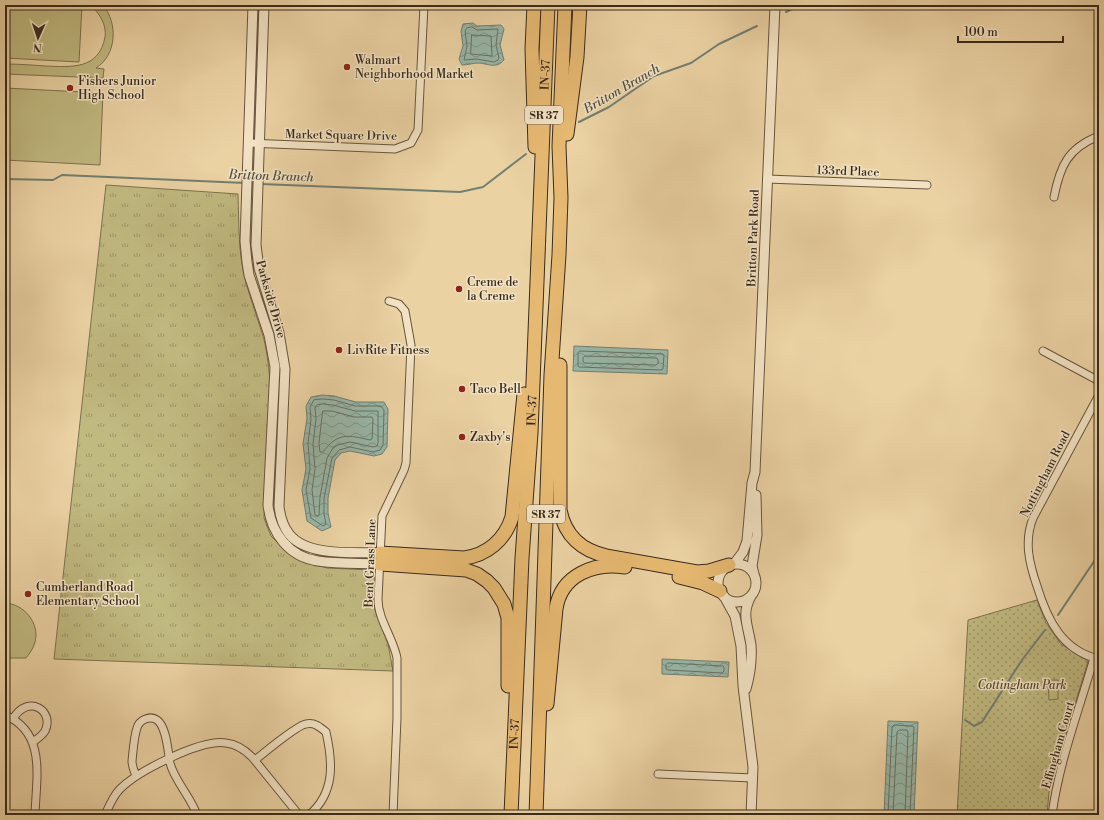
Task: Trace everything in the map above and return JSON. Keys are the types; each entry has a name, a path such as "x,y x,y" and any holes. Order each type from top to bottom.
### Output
{"highway":[{"path":"534,5 532,49 535,179 539,225"},
{"name":"IN-37","path":"511,815 522,558 531,433 548,5"},
{"name":"IN-37","path":"536,815 551,375 559,255 561,198 559,146 565,5"},
{"path":"561,198 566,143 577,57 580,5"},
{"path":"559,255 560,505 562,518 568,530 581,546 598,554 697,572 709,571 732,565"},
{"path":"380,558 464,558 475,556 493,546 504,535 512,517 528,344 536,315"},
{"path":"380,558 466,570 477,574 487,581 502,598 508,618 509,749 512,780"},
{"path":"538,774 543,745 557,604 564,589 572,580 589,570 611,565 697,581 709,585 722,594"}],"street":[{"name":"Parkside Drive","path":"253,5 245,241 247,262 269,335 274,367 268,505 270,518 279,537 286,546 302,556 318,561 380,558"},
{"name":"Parkside Drive","path":"264,5 256,245 259,268 279,333 285,369 279,506 280,516 289,534 297,542 316,550 380,558"},
{"name":"Market Square Drive","path":"249,143 395,149 411,143 418,130 424,5"},
{"name":"Britton Park Road","path":"732,565 743,552 746,541 754,472 775,5"},
{"path":"1054,197 1060,172 1068,156 1086,142 1099,136"},
{"name":"133rd Place","path":"767,179 927,185"},
{"name":"Bent Grass Lane","path":"389,300 399,304 405,310 411,345 406,463 403,474 383,512 378,608 397,658 397,718 393,815"},
{"path":"1043,351 1099,381"},
{"name":"Nottingham Road","path":"1096,659 1069,644 1056,630 1042,604 1031,567 1028,549 1030,527 1034,518 1099,395"},
{"name":"Britton Park Road","path":"754,472 756,483 756,535 752,566 755,577"},
{"path":"744,694 747,686 751,658 745,612 747,604 755,589 755,577 748,567 742,564 732,565 720,574 718,579 722,594 730,606 736,622 741,646 744,694 752,758 751,815"},
{"path":"722,594 729,600 735,601 742,601 752,594"},
{"name":"Effingham Court","path":"1052,815 1055,794 1063,762 1096,659"},
{"path":"13,719 17,712 24,707 33,706 43,711 46,716 47,726 42,735 33,742"},
{"path":"5,715 13,719 27,730 33,742 37,759 35,815"},
{"path":"136,776 132,762 137,728 146,718 153,718 159,722 169,747 173,770 192,802 197,815"},
{"path":"255,760 302,725 312,724 322,728 326,732 330,780 318,808 308,815"},
{"path":"105,815 119,789 136,776 180,753 215,742 225,742 245,750 255,760 299,815"},
{"path":"658,774 752,778"}],"green space":[{"path":"5,5 82,6 79,62 5,58"},
{"path":"90,5 103,5 108,12 113,29 113,38 108,55 96,68 104,69 103,78 5,74 5,64 64,67 82,64 97,56 102,48 105,37 105,28 102,19"},
{"path":"5,88 103,93 100,165 5,160"},
{"path":"106,185 238,194 239,239 243,272 264,339 270,379 264,518 271,536 284,549 300,560 327,568 371,570 375,578 375,610 388,644 393,671 54,659"},
{"name":"Cottingham Park","path":"1037,600 1046,623 1061,644 1088,661 1049,792 1047,815 957,815 968,620"},
{"path":"5,603 12,604 24,611 33,622 36,635 35,642 26,658 5,658"},
{"path":"1048,680 1058,680 1058,699 1049,700"}],"water":[{"path":"473,23 477,26 501,25 504,29 500,45 504,60 501,63 495,65 479,63 462,65 459,59 463,46 461,31 463,24"},
{"path":"574,346 668,350 667,374 573,371"},
{"path":"322,395 334,396 356,402 384,402 388,409 387,447 382,454 374,456 350,451 341,453 335,460 328,498 328,513 331,527 322,531 307,521 302,490 306,469 303,444 307,418 306,406 311,397"},
{"path":"662,659 729,662 728,677 662,674"},
{"path":"888,721 918,722 914,815 884,815"}],"waterway":[{"name":"Britton Branch","path":"786,12 800,5"},
{"name":"Britton Branch","path":"579,122 609,107 654,76 691,63 719,44 757,26"},
{"name":"Britton Branch","path":"261,184 460,192 483,187 526,154"},
{"name":"Britton Branch","path":"5,179 53,180 62,175 245,183"},
{"path":"1058,615 1099,554"},
{"path":"965,720 974,726 982,722 1022,660 1045,630"}],"place":[{"name":"Walmart Neighborhood Market","path":"347,67"},
{"name":"Fishers Junior High School","path":"70,88"},
{"name":"Creme de la Creme","path":"459,289"},
{"name":"LivRite Fitness","path":"339,350"},
{"name":"Taco Bell","path":"462,389"},
{"name":"Zaxby's","path":"462,437"},
{"name":"Cumberland Road Elementary School","path":"28,594"}]}
